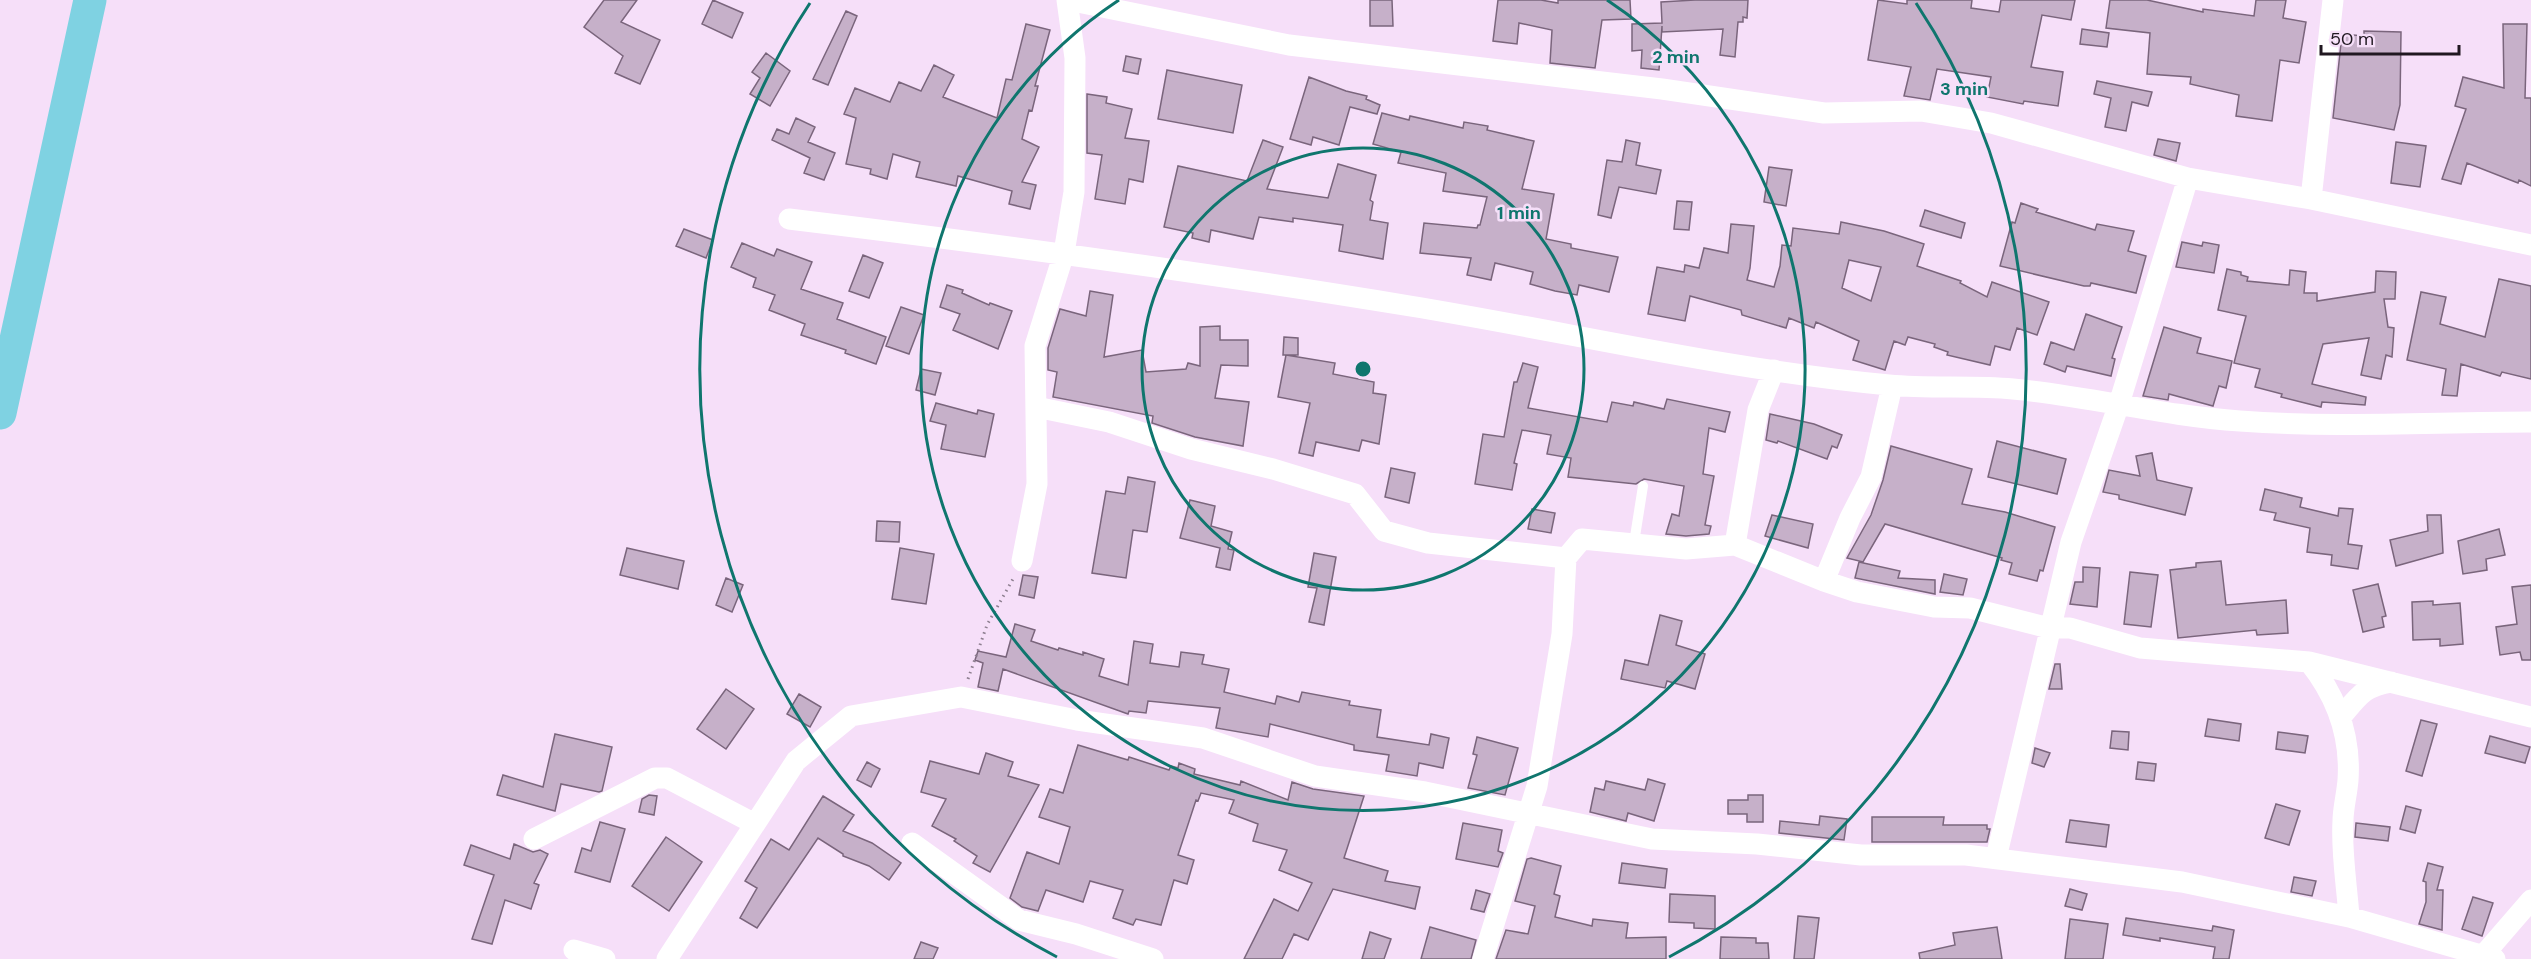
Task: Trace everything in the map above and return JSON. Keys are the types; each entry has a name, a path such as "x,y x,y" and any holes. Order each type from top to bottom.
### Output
{"street":[{"path":"1022,561 1037,484 1035,346 1064,253 1074,192 1074,58 1068,0 1289,45 1650,87 1824,113 1921,111 1991,123 2188,178 2311,199 2531,245"},
{"path":"2311,199 2333,0"},
{"path":"1996,858 2071,542 2120,404 2188,178"},
{"path":"789,219 1064,253 1413,306 1774,370 1892,386 2009,388 2120,404 2182,417 2242,422 2351,426 2531,422"},
{"path":"1735,545 1758,410 1774,370"},
{"path":"1824,581 1850,518 1871,477 1892,386"},
{"path":"1036,407 1109,422 1191,449 1273,469 1355,494 1384,531 1428,543 1566,558"},
{"path":"1483,959 1537,786 1562,634 1566,558 1582,539 1686,549 1735,545 1857,592 1934,607 1970,608 2049,628 2070,628 2140,648 2309,662 2531,717"},
{"path":"2309,662 2327,684 2341,717 2347,745 2348,778 2343,822 2349,917"},
{"path":"2341,717 2363,691 2374,685 2395,682"},
{"path":"667,959 796,761 851,716 961,697 1077,720 1203,738 1315,776 1425,792 1652,839 1757,844 1861,855 1966,855 2182,882 2349,917 2485,958 2531,900"},
{"path":"534,839 655,778 667,778 755,824"},
{"path":"912,843 1019,920 1076,934 1153,959"},
{"path":"574,950 604,959"}],"lane":[{"path":"1634,543 1642,486"}],"path":[{"path":"961,697 987,625 1022,561"}],"building":[{"path":"604,0 637,0 621,22 660,40 640,84 615,73 623,56 584,27"},
{"path":"713,0 743,13 732,38 702,24"},
{"path":"1370,0 1392,0 1393,26 1370,26"},
{"path":"1498,0 1541,0 1558,3 1558,0 1630,0 1631,19 1602,20 1595,68 1550,63 1552,30 1519,23 1517,44 1493,41"},
{"path":"1748,0 1747,18 1743,17 1743,22 1738,22 1735,57 1720,55 1723,29 1662,32 1662,26 1659,70 1641,68 1642,50 1632,51 1632,24 1662,23 1661,2"},
{"path":"1878,0 1907,4 1907,0 1972,0 1971,8 1999,12 2001,0 2075,0 2071,20 2042,15 2031,67 2063,72 2058,106 2024,101 2023,104 1987,97 1991,77 1937,69 1930,100 1904,96 1911,67 1868,60"},
{"path":"2110,0 2147,0 2203,12 2203,9 2254,16 2256,0 2286,0 2283,18 2306,22 2299,63 2280,60 2272,121 2236,116 2239,95 2190,84 2191,77 2147,74 2150,33 2106,28"},
{"path":"846,11 857,16 828,85 813,79"},
{"path":"1026,24 1050,30 1035,86 1038,86 1032,111 1029,110 1022,139 1039,147 1022,182 1036,185 1030,209 1009,204 1012,191 958,176 956,186 916,177 920,162 893,154 887,179 870,174 871,169 846,164 856,118 844,114 855,88 890,102 899,82 921,91 934,65 954,75 943,97 997,118 1006,79 1012,80"},
{"path":"2503,24 2527,24 2525,98 2531,98 2531,186 2467,163 2461,184 2442,179 2466,109 2455,106 2463,77 2504,88"},
{"path":"2082,29 2109,33 2107,47 2080,44"},
{"path":"2364,31 2401,32 2400,105 2394,130 2333,118 2342,34 2364,36"},
{"path":"766,53 790,71 770,106 750,94 760,78 752,72"},
{"path":"1126,56 1141,59 1138,74 1123,71"},
{"path":"1167,70 1242,85 1233,133 1158,119"},
{"path":"1309,77 1367,96 1366,99 1380,105 1377,114 1350,107 1339,145 1313,137 1311,145 1290,139"},
{"path":"2097,81 2152,92 2148,106 2132,102 2126,131 2105,127 2111,98 2094,94"},
{"path":"1087,94 1107,97 1106,103 1132,109 1125,138 1149,141 1143,182 1129,179 1125,204 1095,199 1102,155 1087,153"},
{"path":"1382,113 1409,120 1410,116 1463,128 1464,122 1488,126 1487,130 1534,141 1522,189 1554,194 1546,239 1571,244 1571,248 1618,257 1609,292 1579,285 1577,295 1555,291 1530,284 1533,272 1495,263 1491,280 1467,275 1471,258 1420,253 1424,223 1477,228 1480,225 1487,197 1443,191 1446,173 1398,163 1401,152 1373,144"},
{"path":"796,118 815,127 808,142 835,153 824,180 804,173 810,158 772,140 777,129 789,134"},
{"path":"2158,139 2180,143 2176,161 2154,155"},
{"path":"1263,140 1283,147 1267,189 1328,198 1338,164 1376,175 1370,200 1373,202 1370,220 1388,223 1383,259 1339,251 1343,225 1293,218 1293,222 1259,217 1253,239 1211,230 1209,242 1192,238 1193,233 1164,227 1178,166 1247,181"},
{"path":"1626,140 1640,143 1636,165 1661,170 1656,194 1619,187 1611,218 1598,215 1607,160 1622,162"},
{"path":"2396,142 2426,146 2420,187 2391,183"},
{"path":"1769,167 1792,170 1786,206 1764,202"},
{"path":"1677,201 1692,202 1689,230 1674,229"},
{"path":"2021,203 2038,209 2036,212 2095,230 2097,224 2134,231 2128,251 2146,256 2136,293 2091,283 2090,286 2084,286 2000,266 2012,222 2015,223"},
{"path":"1925,210 1965,223 1961,238 1920,226"},
{"path":"1841,222 1884,231 1924,244 1917,266 1961,281 1960,283 1987,297 1992,282 2049,302 2037,335 2017,328 2010,350 1995,346 1990,365 1947,355 1948,352 1934,347 1935,344 1908,337 1905,345 1894,341 1885,370 1853,360 1859,341 1816,322 1814,328 1789,318 1786,328 1742,315 1741,310 1690,296 1685,321 1648,314 1657,267 1684,272 1685,265 1699,268 1704,248 1728,253 1731,224 1754,226 1747,280 1774,287 1780,266 1782,245 1791,246 1793,228 1839,234","holes":["1849,260 1881,267 1871,301 1842,288"]},
{"path":"684,229 713,240 706,258 676,246"},
{"path":"2182,242 2202,246 2203,242 2219,245 2214,273 2176,267"},
{"path":"742,243 774,256 777,249 812,262 801,289 843,303 837,319 886,337 876,364 845,353 846,350 801,335 805,324 769,310 775,295 753,287 756,278 731,267"},
{"path":"863,255 883,263 869,298 849,291"},
{"path":"2227,269 2241,272 2241,275 2248,277 2247,281 2289,285 2290,270 2306,272 2304,293 2317,293 2317,301 2375,292 2376,271 2396,272 2395,299 2384,299 2388,327 2394,328 2392,357 2386,355 2381,379 2361,375 2369,338 2323,344 2312,384 2366,397 2365,405 2322,402 2321,407 2281,397 2282,394 2255,387 2260,369 2234,363 2246,316 2218,310"},
{"path":"2499,279 2531,286 2531,379 2502,372 2500,376 2461,364 2457,396 2442,395 2446,369 2407,360 2421,292 2446,297 2440,324 2485,337"},
{"path":"947,285 963,290 962,293 989,305 990,303 1012,311 998,349 953,330 960,314 940,307"},
{"path":"1090,291 1113,295 1104,357 1142,350 1146,372 1186,369 1188,363 1200,366 1200,327 1220,326 1220,340 1248,340 1248,366 1221,365 1215,398 1249,402 1243,446 1195,437 1152,423 1153,416 1053,397 1057,372 1048,370 1048,348 1060,309 1086,316"},
{"path":"901,307 924,315 909,354 886,346"},
{"path":"2086,314 2122,327 2112,358 2115,359 2111,376 2067,366 2065,372 2044,364 2051,342 2074,350"},
{"path":"2164,327 2201,338 2197,353 2232,361 2226,388 2219,386 2213,406 2169,394 2168,400 2143,396"},
{"path":"1284,337 1298,338 1298,355 1283,355"},
{"path":"1286,355 1335,363 1333,374 1374,382 1373,393 1386,395 1379,444 1362,440 1359,451 1316,442 1313,456 1299,453 1310,403 1278,397"},
{"path":"1523,363 1538,367 1528,408 1607,422 1612,402 1633,406 1634,402 1664,409 1667,399 1730,412 1725,432 1709,428 1703,474 1714,476 1705,525 1711,526 1709,534 1686,536 1666,534 1672,514 1679,516 1684,486 1644,479 1636,484 1568,477 1571,458 1547,454 1551,435 1522,430 1514,463 1517,464 1512,490 1475,484 1483,434 1504,437 1514,382 1517,382"},
{"path":"921,369 941,373 935,395 916,390"},
{"path":"936,403 977,414 978,410 994,414 985,457 941,449 946,425 930,421"},
{"path":"1770,414 1814,424 1842,435 1837,448 1832,446 1827,459 1778,441 1777,443 1766,440"},
{"path":"1997,441 2066,459 2057,494 1988,477"},
{"path":"1891,446 1972,469 1962,504 2005,512 2055,527 2043,571 2040,570 2037,581 2009,574 2012,563 2001,560 2002,558 1885,524 1863,562 1847,558 1871,515"},
{"path":"2152,453 2157,480 2192,488 2185,515 2119,499 2119,495 2103,492 2109,470 2140,476 2136,456"},
{"path":"1391,468 1415,473 1409,503 1385,497"},
{"path":"1128,477 1155,482 1147,532 1133,530 1126,578 1092,573 1106,491 1125,494"},
{"path":"2265,489 2302,498 2300,507 2338,516 2339,508 2353,509 2348,544 2362,546 2358,569 2331,565 2332,555 2307,552 2310,528 2274,520 2276,513 2260,510"},
{"path":"1190,500 1215,506 1211,526 1232,532 1228,549 1234,550 1230,570 1216,567 1220,548 1180,538"},
{"path":"1532,509 1555,513 1551,533 1528,529"},
{"path":"1772,515 1813,524 1808,548 1765,536"},
{"path":"2427,515 2441,515 2443,553 2396,566 2390,540 2428,531"},
{"path":"877,521 900,522 899,542 876,541"},
{"path":"2499,529 2505,555 2486,559 2487,570 2463,574 2458,541"},
{"path":"627,548 684,561 678,589 620,575"},
{"path":"900,548 934,554 926,604 892,599"},
{"path":"1314,553 1336,557 1324,625 1309,622 1317,588 1308,587"},
{"path":"2221,561 2226,605 2286,600 2288,633 2257,635 2256,630 2178,638 2170,570 2196,567 2196,563"},
{"path":"1859,562 1900,571 1898,578 1935,580 1935,594 1855,578"},
{"path":"2083,567 2100,568 2097,607 2070,604 2075,582 2083,582"},
{"path":"2130,572 2158,575 2151,627 2124,624"},
{"path":"1944,574 1967,579 1963,595 1940,592"},
{"path":"1023,575 1038,577 1034,598 1019,595"},
{"path":"726,578 743,585 732,612 716,605"},
{"path":"2378,584 2386,616 2382,617 2384,627 2363,632 2353,590"},
{"path":"2531,585 2531,660 2522,660 2520,652 2500,655 2496,627 2517,624 2512,587"},
{"path":"2433,601 2433,605 2460,603 2463,644 2440,646 2440,639 2413,640 2412,602"},
{"path":"1660,615 1682,621 1676,645 1705,654 1695,689 1667,681 1665,688 1621,679 1625,660 1648,665"},
{"path":"1015,624 1035,630 1031,641 1058,650 1059,648 1083,655 1083,652 1104,659 1099,676 1128,685 1134,641 1153,644 1150,663 1179,667 1181,652 1204,655 1202,664 1229,669 1224,692 1275,704 1277,696 1299,702 1302,692 1350,701 1349,705 1381,710 1377,737 1429,745 1431,734 1449,738 1443,768 1419,763 1417,776 1386,771 1389,755 1354,750 1354,745 1270,724 1268,737 1216,728 1220,708 1148,701 1146,713 1129,711 1128,714 1003,669 998,691 978,687 983,663 975,660 978,651 1006,657"},
{"path":"2055,664 2060,664 2062,689 2049,689"},
{"path":"726,689 754,709 726,749 697,729"},
{"path":"799,694 821,707 810,727 787,714"},
{"path":"2208,719 2241,724 2239,741 2205,736"},
{"path":"2421,720 2437,724 2422,776 2406,771"},
{"path":"2112,731 2129,732 2128,750 2110,748"},
{"path":"2278,732 2308,736 2305,753 2276,749"},
{"path":"555,734 612,747 602,791 561,784 555,811 497,795 503,775 543,787"},
{"path":"2490,736 2530,747 2525,763 2485,753"},
{"path":"1477,737 1518,748 1505,795 1468,788 1477,755 1473,754"},
{"path":"1078,745 1128,760 1129,757 1169,770 1171,766 1178,768 1179,763 1195,769 1194,774 1240,785 1241,781 1288,800 1292,782 1313,789 1364,796 1344,858 1388,871 1385,881 1420,887 1415,909 1333,889 1308,940 1294,934 1282,959 1244,959 1274,899 1298,911 1312,883 1279,870 1287,850 1253,841 1258,824 1229,813 1234,800 1201,793 1198,801 1196,800 1178,855 1194,860 1187,884 1174,880 1161,925 1136,919 1133,925 1113,918 1123,890 1090,881 1083,902 1046,890 1038,911 1022,907 1010,898 1027,852 1059,864 1070,827 1039,817 1050,789 1063,793"},
{"path":"2035,748 2050,753 2044,767 2032,763"},
{"path":"986,753 1013,762 1008,776 1039,785 990,872 973,863 977,856 954,841 956,839 932,826 946,799 921,792 930,761 979,774"},
{"path":"867,762 880,769 871,787 857,780"},
{"path":"2138,762 2156,764 2154,781 2136,779"},
{"path":"1648,779 1665,784 1654,821 1628,813 1626,821 1590,812 1595,788 1604,790 1606,781 1645,790"},
{"path":"649,795 657,796 654,815 639,812 642,799"},
{"path":"1748,795 1763,795 1763,822 1747,822 1747,814 1728,814 1728,800 1748,800"},
{"path":"823,796 854,815 843,831 872,843 901,863 889,880 869,866 843,856 818,838 757,928 740,918 757,888 745,881 771,839 789,850"},
{"path":"2276,804 2300,811 2289,845 2265,838"},
{"path":"2406,806 2421,810 2415,833 2400,829"},
{"path":"1820,816 1847,819 1844,840 1779,833 1780,821 1819,825"},
{"path":"1872,817 1944,817 1943,825 1987,825 1987,829 1990,829 1987,842 1872,842"},
{"path":"2070,820 2109,825 2106,847 2066,842"},
{"path":"600,822 625,829 610,882 575,872 582,848 591,851"},
{"path":"1463,823 1502,830 1498,851 1503,853 1498,867 1456,859"},
{"path":"2356,823 2390,827 2388,841 2355,837"},
{"path":"666,837 702,862 669,911 632,886"},
{"path":"514,844 533,852 540,850 548,854 534,883 539,885 531,909 505,900 492,944 472,939 494,875 464,865 471,845 510,859"},
{"path":"1527,859 1561,866 1554,894 1560,896 1555,917 1592,926 1593,919 1628,923 1626,938 1666,937 1666,959 1496,959 1506,930 1528,934 1535,906 1515,901"},
{"path":"1622,863 1667,869 1665,888 1619,883"},
{"path":"2428,863 2443,867 2437,890 2443,890 2442,930 2419,924 2426,902 2426,882 2423,881"},
{"path":"2294,877 2316,881 2312,896 2291,892"},
{"path":"2070,889 2087,894 2082,910 2065,906"},
{"path":"1476,890 1490,894 1484,912 1471,909"},
{"path":"1670,894 1715,896 1715,929 1694,928 1694,923 1669,922"},
{"path":"2473,897 2493,903 2482,936 2462,929"},
{"path":"1798,916 1819,918 1814,959 1794,959"},
{"path":"2126,918 2212,931 2213,926 2234,930 2229,959 2213,959 2215,947 2160,938 2160,941 2123,935"},
{"path":"2070,919 2108,924 2103,959 2065,959"},
{"path":"1430,927 1476,940 1471,959 1421,959"},
{"path":"1997,927 2002,959 1920,959 1919,953 1955,945 1953,933"},
{"path":"1370,932 1391,939 1384,959 1362,959"},
{"path":"1721,937 1756,938 1756,943 1768,943 1769,959 1720,959"},
{"path":"921,942 938,948 933,959 914,959"}],"waterway":[{"path":"0,413 90,0"}]}
